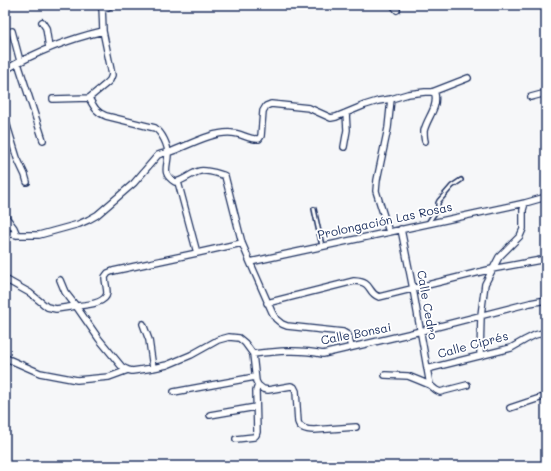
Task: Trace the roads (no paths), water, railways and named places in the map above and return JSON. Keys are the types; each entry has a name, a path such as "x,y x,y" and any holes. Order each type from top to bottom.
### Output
{"street":[{"path":"53,99 89,98 110,80 112,75 104,31 102,7 112,5"},
{"path":"42,22 46,28 49,48"},
{"path":"12,31 19,62 43,140"},
{"path":"5,70 49,48 83,36 104,31"},
{"path":"5,234 13,234 17,236 39,235 88,220 97,215 134,183 158,155 197,140 222,133 233,132 254,140 259,139 261,136 263,111 266,106 271,104 309,108 331,118 378,101 408,94 432,92 468,78"},
{"path":"425,141 424,133 432,114 436,99 435,94 432,92"},
{"path":"531,97 546,93"},
{"path":"89,98 100,114 156,128 163,137 168,152 166,169 167,175 175,182 178,182 200,171 223,174 225,176 242,243 267,303 276,319 287,326 343,332 348,335 351,347"},
{"path":"389,232 376,191 388,128 391,99"},
{"path":"344,147 347,130 346,113"},
{"path":"5,119 17,158 27,182"},
{"path":"178,182 197,253"},
{"name":"Prolongación Las Rosas","path":"250,262 546,197"},
{"path":"480,356 481,315 485,284 499,257 520,236 523,229 525,202"},
{"path":"5,216 14,228 17,236"},
{"name":"Calle Cedro","path":"401,229 430,385"},
{"path":"5,279 30,293 50,308 56,309 76,306 104,300 107,295 105,277 108,273 113,271 242,243"},
{"path":"267,303 354,281 367,284 374,295 379,298 492,269 546,259"},
{"path":"60,280 65,292 99,339 122,368 128,370"},
{"name":"Calle Bonsai","path":"253,354 309,351 323,354 546,300"},
{"path":"143,324 149,340 153,368"},
{"name":"Calle Ciprés","path":"427,369 511,348 535,335 546,332"},
{"path":"5,357 40,373 77,380 94,379 109,377 128,370 167,365 191,355 218,340 229,337 239,338 246,343 253,354 255,378 258,385 263,389 268,390 291,386 294,387 296,391 298,422 302,428 314,430 356,427"},
{"path":"385,375 408,376 430,385 440,392 467,385"},
{"path":"174,392 255,378"},
{"path":"236,439 254,437 256,435 256,391 258,385"},
{"path":"510,408 546,396"},
{"path":"210,415 256,408"}],"lane":[{"path":"428,223 438,208 439,201 452,186 461,180"},
{"path":"314,209 322,246"}]}
